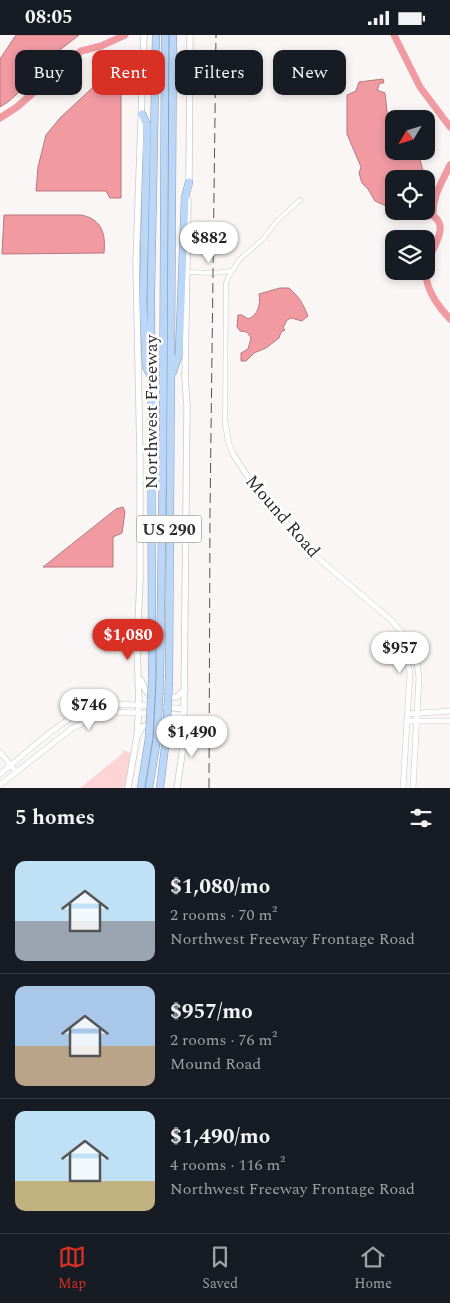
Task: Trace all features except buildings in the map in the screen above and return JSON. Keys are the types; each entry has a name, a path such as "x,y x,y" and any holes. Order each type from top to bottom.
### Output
{"highway":[{"name":"Northwest Freeway","path":"141,788 149,738 152,680 151,376 156,35"},
{"path":"149,788 157,739 160,680 165,35"},
{"name":"Northwest Freeway","path":"160,788 166,739 169,681 173,35"},
{"path":"142,114 147,125 144,340 146,367 151,376"},
{"path":"171,377 179,354 185,197 189,182"}],"main road":[{"path":"128,788 137,736 139,705 140,459 136,262 145,59 144,35"},
{"path":"177,788 184,740 186,272 190,35"},
{"path":"139,676 146,693 150,697 176,697 184,690"},
{"path":"137,736 141,728 146,725 174,726 180,731 184,740"}],"street":[{"path":"225,422 226,283 239,260 262,240 277,221 300,200"},
{"path":"186,272 213,273 232,271"},
{"name":"Mound Road","path":"225,422 233,454 246,474 297,536 318,558 391,620 410,643 416,657 419,677 413,788"},
{"path":"403,788 410,673 403,646 405,638"},
{"path":"2,772 66,721 85,710 100,707 139,705 184,712"},
{"path":"407,714 450,711"},
{"path":"0,785 71,729 99,715 114,712 184,712"},
{"path":"66,721 71,729"},
{"path":"406,721 450,721"},
{"path":"0,752 16,772"},
{"path":"0,765 2,772 10,777"}],"shaded area":[{"path":"16,35 79,35 60,50 15,50 16,95 0,107 0,59"},
{"path":"383,79 384,83 380,83 377,90 385,93 387,110 385,110 385,160 420,160 423,170 385,170 385,206 375,201 362,183 359,173 361,167 347,134 347,95 356,91 359,82"},
{"path":"92,88 92,95 121,95 121,198 110,198 106,191 36,191 38,167 46,135 60,118"},
{"path":"4,215 81,215 88,217 94,220 101,228 104,240 104,253 2,254"},
{"path":"280,288 289,288 293,291 308,316 302,321 291,318 287,320 283,328 285,330 281,332 279,338 266,348 254,353 246,361 241,361 241,353 248,349 251,338 247,332 240,331 237,327 238,315 248,319 258,309 259,294"},
{"path":"123,507 125,512 122,533 113,537 113,567 43,567 116,509"},
{"path":"122,750 131,753 125,788 80,788 123,753"}],"waterway":[{"path":"0,118 17,107 81,51 101,46 125,35"},
{"path":"394,35 420,87 450,127"},
{"path":"435,245 440,232 440,226 438,220 433,216 434,202 450,165"},
{"path":"427,280 433,297 450,319"}],"railway":[{"path":"209,788 210,513 216,35"}]}
